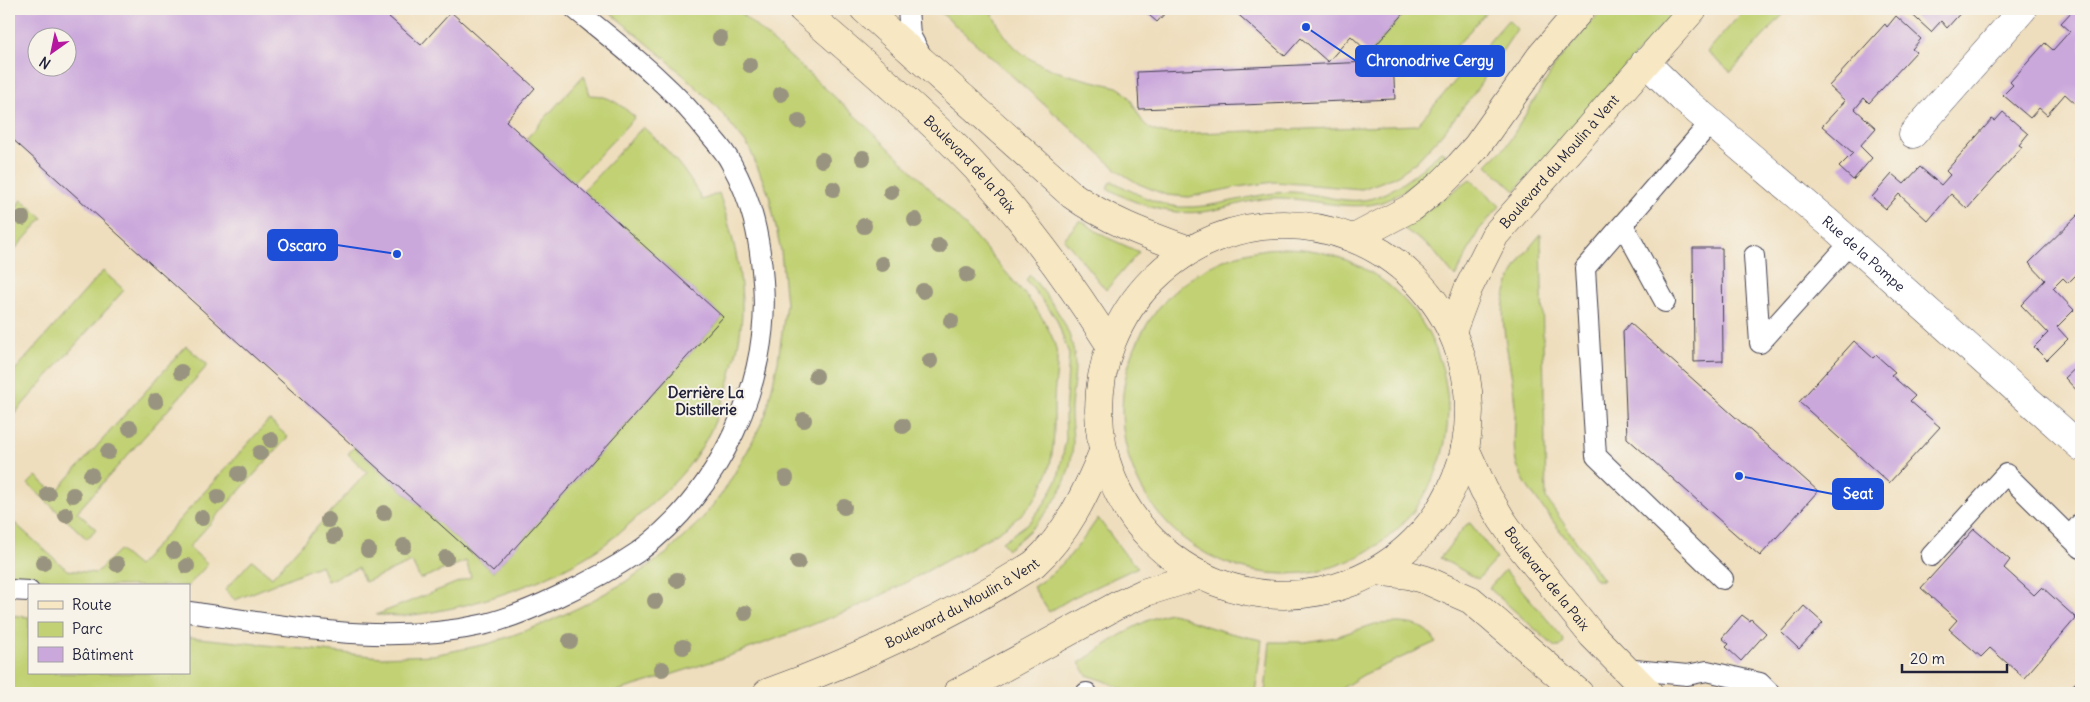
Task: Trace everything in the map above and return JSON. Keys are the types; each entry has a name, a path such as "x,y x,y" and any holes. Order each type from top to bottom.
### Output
{"main road":[{"name":"Boulevard de la Paix","path":"802,9 930,122 981,174 1066,279 1110,345"},
{"path":"864,9 1083,203 1132,230 1189,250"},
{"path":"1354,238 1413,207 1447,178 1477,146 1540,57 1581,9"},
{"name":"Boulevard du Moulin à Vent","path":"1452,332 1468,289 1495,235 1693,9"},
{"path":"1280,224 1318,228 1354,238 1385,255 1412,276 1435,302 1460,350 1470,409 1465,448 1454,486 1434,519 1408,548 1376,571 1360,579 1325,591 1289,595 1253,592 1235,588 1201,575 1167,553 1139,524 1117,490 1100,434 1099,398 1101,380 1110,345 1126,312 1147,284 1174,260 1189,250 1242,229 1280,224"},
{"name":"Boulevard de la Paix","path":"1465,448 1484,490 1516,540 1568,608 1624,669 1649,693"},
{"name":"Boulevard du Moulin à Vent","path":"767,693 844,662 911,631 1034,564 1046,553 1068,525 1090,484 1104,452"},
{"path":"1376,571 1426,580 1471,600 1579,693"},
{"path":"957,693 1116,606 1152,590 1201,575"}],"street":[{"path":"1913,134 2023,9"},
{"name":"Rue de la Pompe","path":"1645,62 1682,98 1852,242 2081,448"}],"lane":[{"path":"190,612 329,632 368,635 421,634 487,624 546,602 596,579 639,551 677,517 706,480 731,440 748,399 759,351 765,307 761,248 749,200 730,161 694,114 653,73 575,9"},
{"path":"908,9 910,34 925,64"},
{"path":"1711,122 1585,268 1596,456 1723,578"},
{"path":"1624,225 1665,302"},
{"path":"1754,256 1760,343 1852,242"},
{"path":"1931,556 2006,474 2078,536"},
{"path":"9,590 28,591"},
{"path":"1624,669 1687,675 1707,671 1760,684 1770,693"}],"green space":[{"path":"606,9 736,9 836,98 933,191 1035,307 1049,330 1056,349 1057,372 1054,394 1054,439 1043,485 1036,497 1019,516 987,539 864,604 742,651 611,693 9,693 9,615 28,617 28,674 190,674 190,637 381,657 433,655 488,644 541,625 580,607 622,584 666,554 701,520 724,491 766,414 778,361 786,304 781,251 769,195 749,147 716,106 667,60"},
{"path":"937,9 990,9 1009,41 1022,53 1050,69 1117,87 1130,99 1142,121 1148,127 1157,132 1169,134 1417,125 1508,20 1517,29 1473,95 1441,135 1416,162 1395,177 1362,189 1274,182 1189,197 1166,195 1139,184 1121,173"},
{"path":"1408,9 1489,9 1445,59 1438,64 1397,66 1396,51 1369,53"},
{"path":"1603,9 1676,9 1515,191 1487,165 1507,145 1558,61"},
{"path":"1745,9 1788,9 1731,72 1707,52"},
{"path":"584,75 590,95 609,99 635,117 574,182 526,139"},
{"path":"643,127 676,160 702,200 719,193 732,238 741,283 742,314 739,342 725,393 706,439 683,473 632,522 592,553 545,578 479,601 413,615 376,615 471,577 466,561 420,579 412,562 365,582 358,568 327,581 321,565 235,600 225,590 252,560 272,577 367,472 348,454 354,447 493,572 723,317 583,191"},
{"path":"1441,151 1446,154 1409,188 1382,202 1370,205 1358,206 1271,198 1209,211 1183,212 1144,205 1107,188 1112,181 1153,201 1180,207 1207,206 1262,195 1289,192 1344,200 1366,200 1385,193 1403,183"},
{"path":"1470,179 1500,206 1479,230 1455,277 1431,248 1403,228"},
{"path":"22,200 43,218 9,256 9,215"},
{"path":"1080,220 1104,236 1139,252 1106,290 1064,239"},
{"path":"1541,234 1546,498 1603,580 1596,580 1536,499 1524,481 1516,461 1514,446 1515,408 1503,317 1505,298 1510,279 1522,258"},
{"path":"1269,248 1301,248 1348,260 1376,275 1401,295 1421,320 1436,348 1445,379 1448,411 1445,443 1436,474 1421,502 1401,527 1376,547 1348,562 1301,574 1269,574 1238,567 1208,555 1181,537 1159,515 1141,488 1129,458 1122,427 1122,395 1129,364 1141,334 1159,307 1181,285 1208,267 1238,255"},
{"path":"103,271 124,290 9,420 9,377"},
{"path":"1030,275 1054,306 1071,339 1075,365 1071,407 1073,447 1069,468 1058,495 1041,519 1008,549 1002,542 1030,522 1046,501 1058,478 1066,439 1065,414 1069,354 1056,318 1026,280"},
{"path":"186,346 208,365 77,512 96,529 87,539 28,484 36,476 55,493"},
{"path":"269,420 288,437 189,547 208,564 190,584 71,584 9,573 9,518 67,570 96,573 119,550 138,566"},
{"path":"1098,518 1124,553 1138,567 1072,598 1049,612 1033,587 1061,565"},
{"path":"1470,523 1497,558 1478,579 1440,558 1466,525"},
{"path":"1505,570 1563,638 1564,643 1560,647 1555,647 1489,588"},
{"path":"1170,613 1215,629 1262,640 1255,693 1130,693 1087,675 1079,663 1134,627"},
{"path":"1375,624 1410,624 1424,629 1436,642 1363,675 1336,692 1310,690 1296,693 1265,693 1270,642 1305,642 1335,637"}],"building":[{"path":"9,9 380,9 421,45 451,12 535,88 506,121 723,317 493,572 9,136"},
{"path":"1142,9 1169,9 1157,22"},
{"path":"1232,9 1408,9 1369,53 1351,36 1328,62 1301,38 1285,56"},
{"path":"1906,9 1964,9 1947,28 1941,21 1931,32"},
{"path":"2074,9 2081,9 2081,71 2079,73 2081,75 2081,100 2077,105 2065,94 2047,115 2039,108 2030,118 2003,95 2013,85 2010,82 2045,43 2053,50 2070,31 2061,23"},
{"path":"1896,16 1921,39 1912,49 1916,52 1869,103 1864,98 1855,109 1876,128 1860,146 1872,158 1853,180 1839,167 1853,153 1822,126 1845,101 1829,86 1885,24 1887,27"},
{"path":"1393,61 1395,99 1139,109 1137,72"},
{"path":"2003,112 2028,134 2019,145 2022,147 1967,209 1951,194 1928,221 1899,194 1886,209 1872,197 1892,174 1904,184 1920,167 1941,185 1950,175 1946,171 1992,119 1995,121"},
{"path":"2081,161 2081,170 2075,164"},
{"path":"2081,212 2081,270 2068,283 2063,278 2053,288 2074,310 2057,327 2068,339 2047,360 2034,347 2048,333 2021,305 2045,280 2029,263"},
{"path":"1693,248 1722,248 1723,361 1694,362"},
{"path":"1630,323 1818,491 1760,556 1627,438 1623,331"},
{"path":"1854,341 1873,358 1876,355 1895,372 1891,375 1915,396 1910,401 1940,427 1889,483 1799,402"},
{"path":"2081,363 2081,395 2065,378"},
{"path":"1974,529 2010,560 2004,568 2034,595 2042,587 2076,618 2024,678 1990,648 1981,657 1949,629 1957,620 1921,588"},
{"path":"1804,606 1823,623 1799,649 1781,632"},
{"path":"1742,615 1750,621 1751,619 1766,633 1741,661 1726,647 1729,644 1722,638"}],"place":[{"name":"Chronodrive Cergy","path":"1306,27"},
{"name":"Oscaro","path":"397,254"},
{"name":"Seat","path":"1739,476"}],"district":[{"name":"Derrière La Distillerie","path":"706,400"}]}
